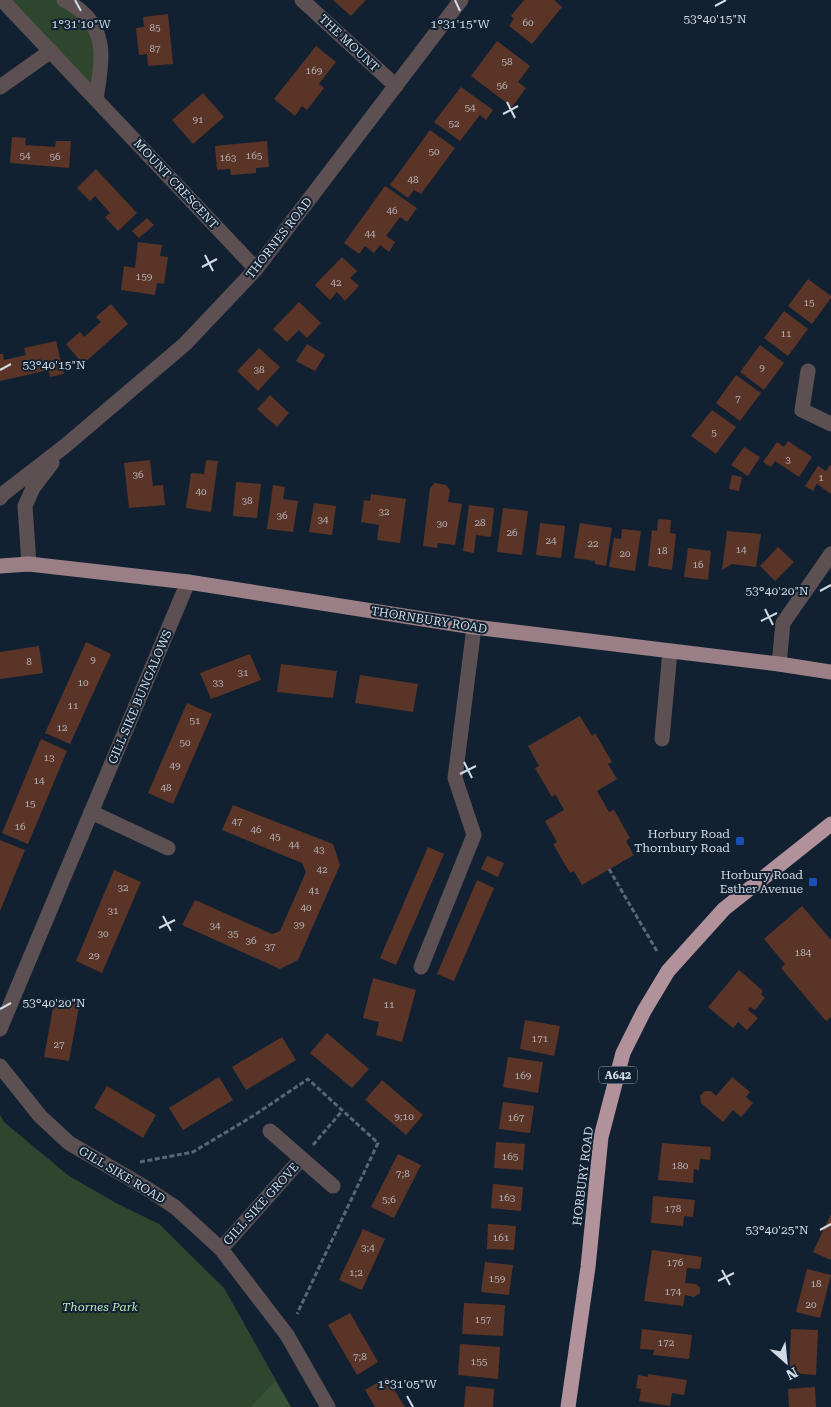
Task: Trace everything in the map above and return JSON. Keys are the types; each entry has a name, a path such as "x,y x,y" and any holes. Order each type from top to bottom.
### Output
{"highway":[{"name":"HORBURY ROAD","path":"568,1407 588,1267 601,1137 623,1053 668,971 724,909 831,824"}],"main road":[{"path":"0,566 29,564"},
{"name":"THORNBURY ROAD","path":"29,564 188,582 474,628 779,664 831,672"}],"street":[{"name":"MOUNT CRESCENT","path":"2,0 256,269"},
{"path":"64,0 72,3 86,15 98,31 101,50 96,99"},
{"name":"THE MOUNT","path":"302,0 396,86"},
{"name":"THORNES ROAD","path":"0,498 65,446 185,344 256,269 460,0"},
{"path":"0,87 51,51"},
{"path":"808,371 802,410 831,424"},
{"name":"THORNES ROAD","path":"29,564 25,506 32,488 65,446"},
{"path":"779,664 783,623 831,554"},
{"name":"GILL SIKE BUNGALOWS","path":"0,1029 188,582"},
{"path":"421,967 474,834 455,778 474,628"},
{"path":"662,739 670,651"},
{"path":"91,812 168,848"},
{"name":"GILL SIKE ROAD","path":"0,1066 40,1116 69,1143 146,1188 175,1208 220,1249 287,1335 328,1407"},
{"name":"GILL SIKE GROVE","path":"270,1131 333,1186"},
{"name":"GILL SIKE GROVE","path":"220,1249 301,1159"}],"path":[{"path":"609,869 668,971"},
{"path":"301,1159 342,1111"}],"green space":[{"path":"2,0 64,0 97,31 96,99"},
{"name":"Thornes Park","path":"0,1115 4,1122 69,1176 116,1203 159,1224 224,1288 291,1407 0,1407"},
{"path":"275,1381 291,1407 251,1407"}],"building":[{"path":"333,0 366,0 351,16"},
{"path":"524,0 554,0 562,7 532,44 509,26 514,19 511,16"},
{"path":"168,14 173,64 148,66 147,54 139,55 136,28 144,27 143,17"},
{"path":"497,41 530,66 518,82 526,88 512,107 471,76"},
{"path":"316,46 336,62 319,84 324,88 307,110 302,106 295,116 274,99"},
{"path":"461,87 493,110 486,120 480,115 460,141 434,122"},
{"path":"203,93 224,117 193,144 172,120"},
{"path":"430,130 455,148 421,194 414,190 408,198 390,185"},
{"path":"12,137 26,138 25,145 55,147 56,141 71,141 69,168 10,163"},
{"path":"267,141 269,167 256,168 256,173 231,175 230,169 217,170 215,146"},
{"path":"96,169 137,213 118,231 105,217 110,213 95,196 90,201 77,188"},
{"path":"385,186 417,208 407,222 400,217 386,236 395,242 389,252 380,245 374,253 365,246 359,254 344,243"},
{"path":"147,218 154,225 139,238 132,231"},
{"path":"138,242 162,245 160,256 168,257 164,284 157,283 155,295 121,290 124,266 135,268"},
{"path":"342,257 357,271 350,278 359,286 345,301 337,292 330,300 315,285"},
{"path":"808,279 831,296 812,324 788,306"},
{"path":"299,302 321,323 307,338 299,330 287,342 273,329"},
{"path":"111,304 128,324 83,364 66,344 80,332 84,337 101,322 96,317"},
{"path":"784,311 808,329 788,356 764,338"},
{"path":"56,341 64,374 50,377 49,370 0,381 0,354 3,354 4,360 26,355 24,348"},
{"path":"307,344 325,355 315,371 296,361"},
{"path":"760,345 784,363 764,390 740,372"},
{"path":"259,348 280,367 258,391 237,371"},
{"path":"736,375 761,393 740,421 716,403"},
{"path":"270,395 289,413 277,427 257,409"},
{"path":"712,410 736,427 716,454 691,436"},
{"path":"788,441 812,457 799,477 775,461 771,467 763,462 777,442 784,447"},
{"path":"744,447 760,457 748,476 731,465"},
{"path":"150,460 153,486 163,485 165,505 129,508 124,463"},
{"path":"206,460 218,461 211,512 186,508 191,473 204,474"},
{"path":"830,465 831,494 817,484 813,491 805,486 818,466 826,471"},
{"path":"732,475 742,477 739,491 729,489"},
{"path":"236,482 261,484 257,518 233,516"},
{"path":"435,483 446,485 450,490 448,502 462,504 455,545 438,543 437,548 423,546 430,488"},
{"path":"273,485 285,487 283,499 298,501 293,532 267,529"},
{"path":"371,494 406,499 400,543 377,540 379,525 361,522 364,500 370,501"},
{"path":"314,503 336,506 332,535 309,532"},
{"path":"469,505 494,508 491,537 476,535 474,553 463,551"},
{"path":"503,508 528,511 522,555 497,552"},
{"path":"658,519 671,520 670,533 676,534 672,570 648,566 652,530 657,531"},
{"path":"540,523 565,526 561,558 536,555"},
{"path":"580,523 612,528 606,566 595,564 595,561 574,558"},
{"path":"622,529 641,531 635,571 609,567 614,538 621,539"},
{"path":"727,531 761,534 756,567 732,564 722,570"},
{"path":"778,547 794,562 775,581 760,566"},
{"path":"688,548 711,551 708,580 684,577"},
{"path":"86,642 111,654 70,744 45,733"},
{"path":"39,646 43,673 0,679 0,652"},
{"path":"250,654 261,680 211,699 200,673"},
{"path":"281,664 337,671 333,698 277,692"},
{"path":"360,675 418,684 413,712 355,703"},
{"path":"187,703 212,714 173,804 148,793"},
{"path":"580,716 592,736 595,733 612,762 608,764 617,779 597,791 609,812 614,810 630,838 626,841 634,855 582,885 574,871 570,873 553,844 557,842 545,821 564,810 555,794 552,797 535,768 539,766 528,746"},
{"path":"41,739 67,751 28,844 2,833"},
{"path":"233,805 333,844 340,865 298,960 280,969 182,925 195,900 272,934 280,931 306,872 302,863 222,830"},
{"path":"0,840 25,850 0,911"},
{"path":"428,847 444,854 396,965 380,958"},
{"path":"487,856 504,863 498,877 481,869"},
{"path":"114,870 141,882 102,973 76,961"},
{"path":"477,880 494,888 454,981 437,974"},
{"path":"802,906 831,940 831,1017 826,1021 781,968 785,964 764,939"},
{"path":"739,970 763,991 761,994 765,998 755,1010 750,1007 748,1010 758,1018 747,1030 738,1022 733,1028 708,1007"},
{"path":"373,978 416,990 402,1042 376,1035 379,1022 363,1018"},
{"path":"55,997 80,1001 69,1061 44,1057"},
{"path":"525,1020 560,1026 554,1056 520,1049"},
{"path":"327,1033 369,1069 352,1088 310,1053"},
{"path":"282,1037 296,1060 246,1090 232,1067"},
{"path":"508,1057 543,1062 538,1093 503,1087"},
{"path":"219,1077 233,1100 183,1130 169,1108"},
{"path":"732,1077 750,1092 746,1097 753,1103 741,1117 733,1110 723,1122 701,1103 700,1096 705,1091 711,1091 716,1096"},
{"path":"382,1080 423,1115 406,1135 365,1100"},
{"path":"107,1086 156,1115 143,1138 94,1108"},
{"path":"503,1102 534,1106 530,1133 499,1129"},
{"path":"496,1142 525,1144 523,1170 494,1168"},
{"path":"662,1143 711,1147 710,1160 700,1159 699,1170 694,1169 693,1183 658,1180"},
{"path":"398,1154 421,1165 394,1218 371,1207"},
{"path":"493,1184 523,1187 521,1211 491,1208"},
{"path":"653,1196 695,1200 693,1217 684,1216 683,1226 651,1223"},
{"path":"831,1214 831,1260 813,1252"},
{"path":"488,1224 516,1226 514,1250 487,1249"},
{"path":"363,1229 385,1239 362,1290 339,1280"},
{"path":"652,1250 702,1257 700,1269 687,1268 685,1283 696,1284 700,1288 700,1293 694,1297 685,1295 683,1306 644,1301"},
{"path":"485,1262 513,1265 509,1295 481,1292"},
{"path":"807,1269 831,1275 820,1318 796,1312"},
{"path":"464,1303 505,1305 503,1336 462,1334"},
{"path":"350,1313 378,1362 357,1375 328,1325"},
{"path":"642,1329 692,1335 689,1359 653,1355 654,1350 640,1349"},
{"path":"791,1329 818,1330 816,1375 789,1373"},
{"path":"460,1344 500,1347 498,1379 458,1375"},
{"path":"648,1374 687,1380 684,1395 672,1393 670,1406 639,1401 641,1389 636,1388 638,1375 648,1377"},
{"path":"387,1377 405,1407 375,1407 365,1390"},
{"path":"466,1386 494,1389 493,1407 464,1407"},
{"path":"815,1387 816,1407 789,1407 788,1389"}],"place":[{"name":"Horbury Road Thornbury Road","path":"740,841"},
{"name":"Horbury Road Esther Avenue","path":"813,882"}]}
